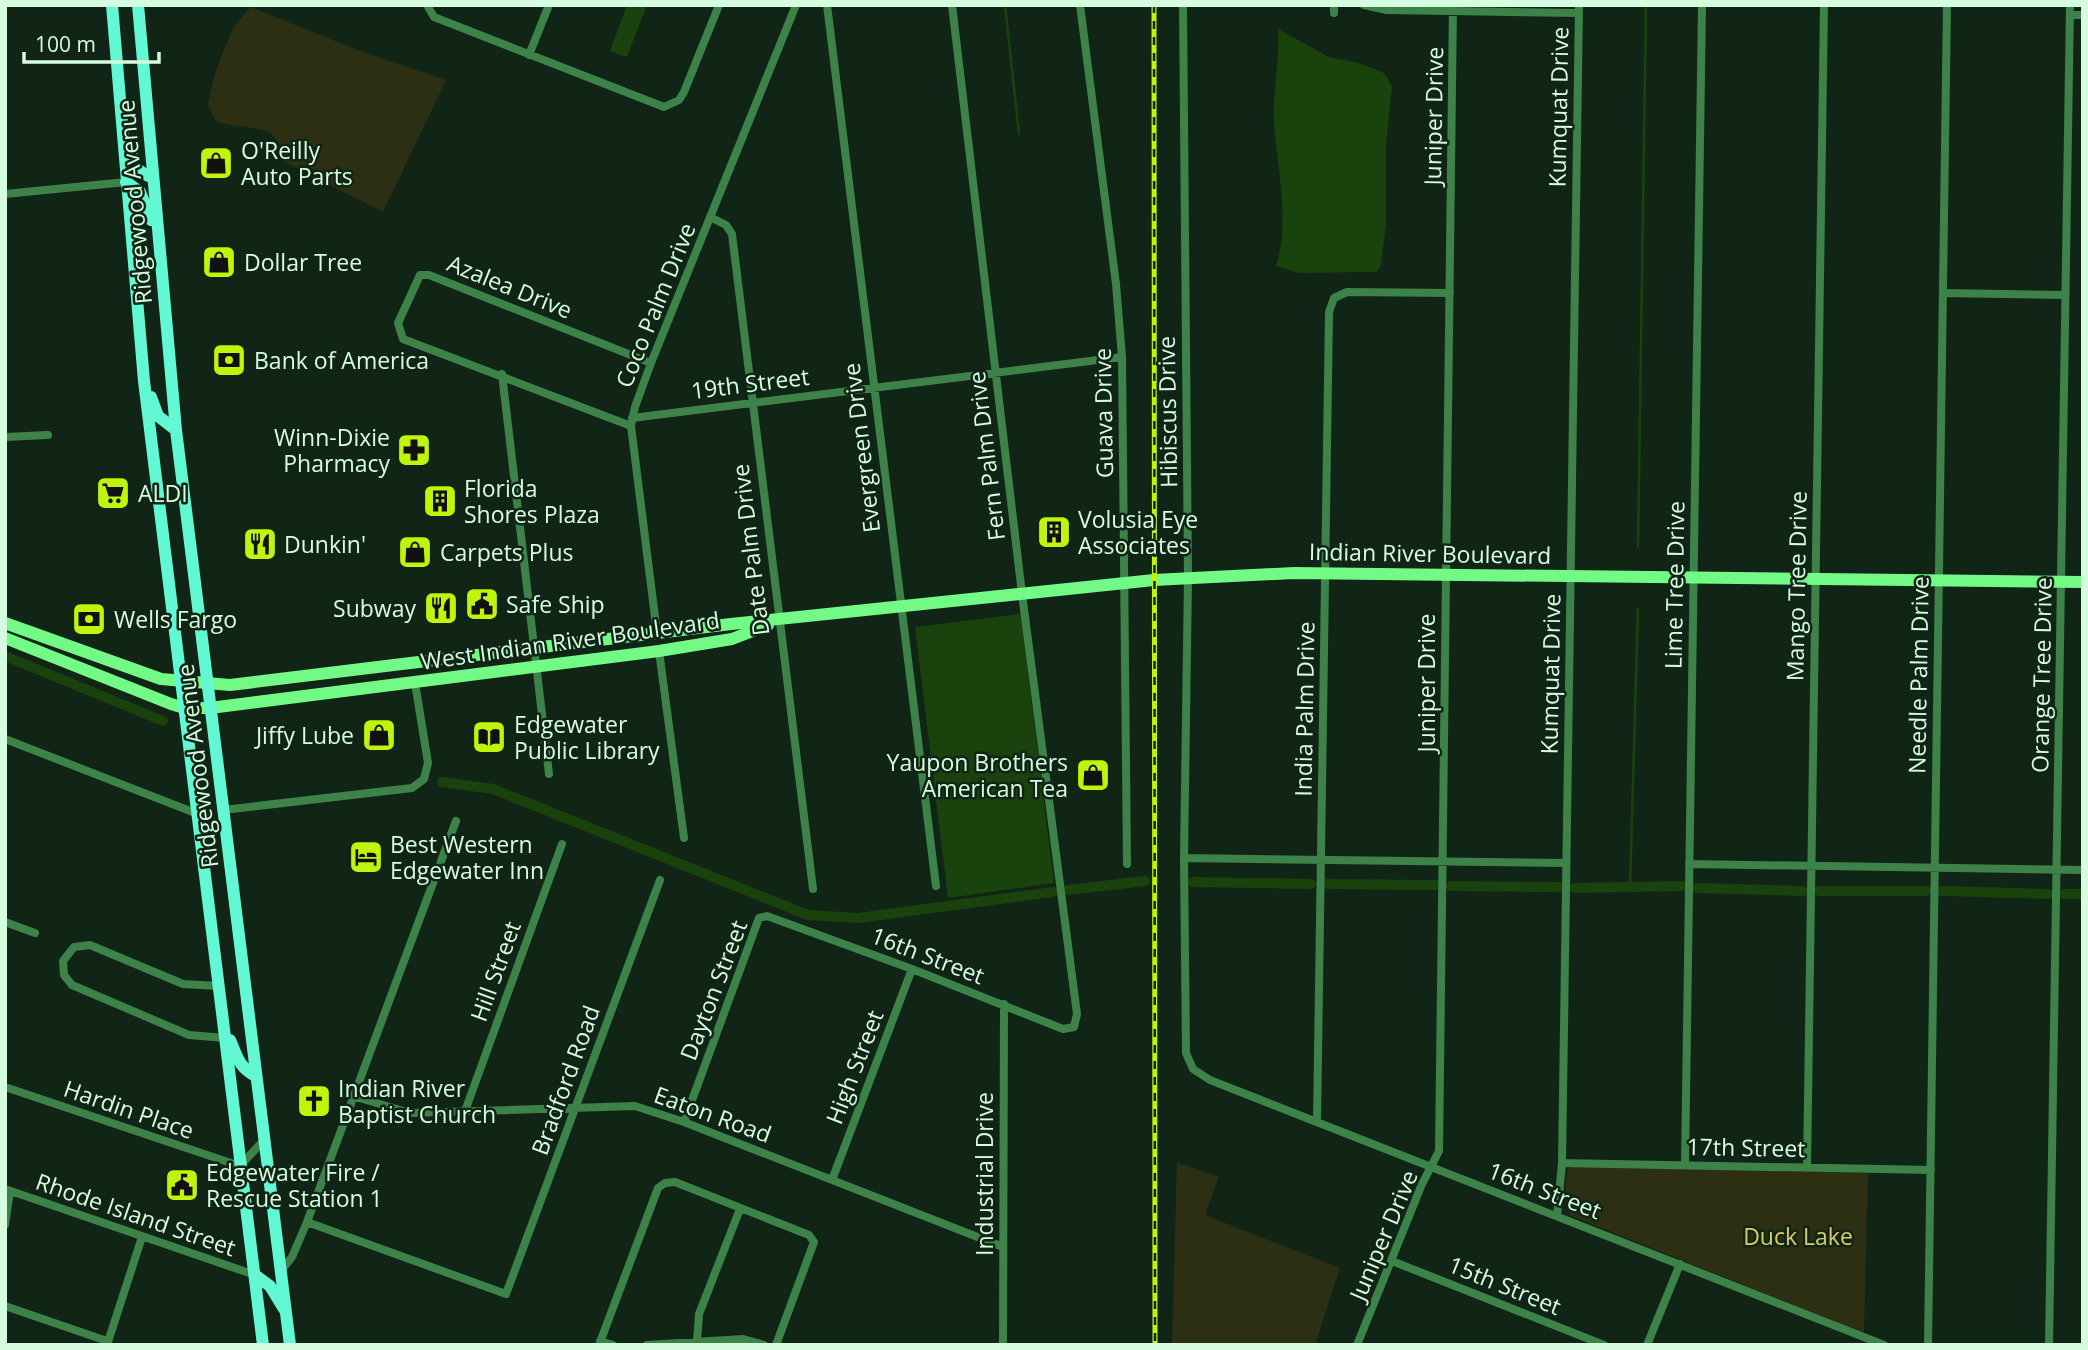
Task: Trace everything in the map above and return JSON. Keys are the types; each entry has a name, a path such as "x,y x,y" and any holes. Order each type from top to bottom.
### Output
{"main road":[{"name":"Ridgewood Avenue","path":"113,5 144,381 263,1345"},
{"path":"131,5 140,22"},
{"name":"Ridgewood Avenue","path":"138,5 176,429 290,1345"},
{"path":"122,120 130,141 132,163 141,174 153,178"},
{"path":"126,182 140,192 158,232"},
{"path":"144,381 158,416 176,429"},
{"name":"Indian River Boulevard","path":"778,621 1125,582 1325,573 2083,582"},
{"name":"West Indian River Boulevard","path":"5,623 161,680 230,685 657,633 778,621"},
{"name":"West Indian River Boulevard","path":"184,708 210,708 659,651 732,639 778,621"},
{"path":"5,638 184,708"},
{"path":"103,677 108,662"},
{"path":"223,1020 237,1061 245,1070 256,1076"},
{"name":"Ridgewood Avenue","path":"255,1275 270,1286 286,1312"}],"street":[{"path":"427,5 434,17 659,107 672,106 684,92 719,5"},
{"path":"529,55 549,5"},
{"name":"Coco Palm Drive","path":"657,633 632,422 651,363 796,5"},
{"name":"Evergreen Drive","path":"827,5 899,608 936,886"},
{"name":"Fern Palm Drive","path":"952,5 1022,594 1077,1014 1074,1027"},
{"name":"Guava Drive","path":"1080,5 1116,284 1122,357 1127,864"},
{"name":"Hibiscus Drive","path":"1183,5 1188,578 1184,858 1186,1053 1194,1069"},
{"path":"1364,5 1387,10 1579,9"},
{"name":"Lime Tree Drive","path":"1685,1165 1702,5"},
{"name":"Mango Tree Drive","path":"1807,1168 1824,5"},
{"name":"Needle Palm Drive","path":"1928,1345 1947,5"},
{"name":"Juniper Drive","path":"1357,1345 1422,1184 1439,1151 1453,8"},
{"name":"Kumquat Drive","path":"1557,1216 1562,1163 1579,9"},
{"path":"2070,10 2083,15"},
{"name":"Orange Tree Drive","path":"2049,1345 2070,10"},
{"path":"5,194 126,182"},
{"name":"Date Palm Drive","path":"710,217 726,225 732,233 813,889"},
{"name":"Azalea Drive","path":"402,339 398,323 420,275 429,275 651,363"},
{"name":"India Palm Drive","path":"1317,1122 1329,312 1334,298 1347,292 1450,293"},
{"path":"1943,293 2065,295"},
{"name":"19th Street","path":"402,339 632,422 752,401 1122,357"},
{"path":"502,374 549,774"},
{"path":"5,437 48,435"},
{"path":"659,651 684,838"},
{"path":"223,810 412,788 424,779 428,763 415,682"},
{"path":"5,739 198,814"},
{"path":"280,1272 292,1257 306,1222 456,821"},
{"name":"Hill Street","path":"465,1111 562,845"},
{"path":"1184,858 1566,863"},
{"path":"1689,864 2083,870"},
{"name":"Bradford Road","path":"306,1222 506,1294 660,880"},
{"name":"16th Street","path":"767,916 1004,1004 1063,1029 1074,1027"},
{"name":"Dayton Street","path":"684,1122 759,918 767,916"},
{"path":"5,922 35,933"},
{"path":"218,986 183,984 90,945 74,947 63,961 64,975 72,985 189,1035 225,1038"},
{"name":"High Street","path":"832,1180 912,969"},
{"name":"Industrial Drive","path":"1003,1345 1004,1004"},
{"name":"16th Street","path":"1194,1069 1210,1080 1884,1345"},
{"name":"Hardin Place","path":"5,1087 240,1166"},
{"name":"Eaton Road","path":"353,1096 410,1114 635,1106 684,1122 1003,1247"},
{"path":"240,1166 264,1140"},
{"name":"17th Street","path":"1562,1163 1931,1170"},
{"path":"613,1345 600,1343 658,1188 665,1183 675,1182 809,1235 814,1242 776,1345"},
{"path":"5,1225 7,1190"},
{"name":"Rhode Island Street","path":"7,1190 255,1275"},
{"path":"697,1341 699,1314 740,1209"},
{"path":"5,1306 107,1343 142,1237"},
{"name":"15th Street","path":"1392,1261 1604,1345"},
{"path":"1647,1345 1680,1264"},
{"path":"647,1345 743,1339 764,1345"}],"green space":[{"path":"250,7 368,54 446,80 383,212 283,161 281,147 269,133 215,121 208,104 215,73 233,28"},
{"path":"1177,1162 1219,1177 1206,1211 1207,1216 1340,1268 1315,1345 1172,1345"},
{"name":"Duck Lake","path":"1574,1166 1868,1173 1864,1333 1569,1215 1565,1188 1568,1169"}],"shaded area":[{"path":"627,5 647,5 627,57 610,51"},
{"path":"1278,29 1329,57 1359,63 1384,73 1392,86 1386,147 1386,223 1381,265 1377,272 1299,273 1276,266 1283,214 1274,126"},
{"path":"1021,614 1054,883 948,898 915,627"}],"waterway":[{"path":"1005,5 1019,134"},
{"path":"1638,547 1646,5"},
{"path":"1630,887 1638,609"},
{"path":"5,656 163,721"},
{"path":"442,782 493,789 808,915 858,918 1053,892"},
{"path":"1068,890 1145,881"},
{"path":"1193,882 1311,884"},
{"path":"1327,884 1436,885"},
{"path":"1451,886 1559,887"},
{"path":"1574,888 1682,886"},
{"path":"1697,888 1803,891"},
{"path":"1819,891 1926,891"},
{"path":"1941,891 2048,894"},
{"path":"2064,894 2083,894"}],"railway":[{"path":"1154,5 1155,1345"}],"place":[{"name":"O'Reilly Auto Parts","path":"216,163"},
{"name":"Dollar Tree","path":"219,262"},
{"name":"Bank of America","path":"229,360"},
{"name":"Winn-Dixie Pharmacy","path":"414,450"},
{"name":"ALDI","path":"113,493"},
{"name":"Florida Shores Plaza","path":"440,501"},
{"name":"Volusia Eye Associates","path":"1054,532"},
{"name":"Dunkin'","path":"260,544"},
{"name":"Carpets Plus","path":"415,552"},
{"name":"Safe Ship","path":"482,604"},
{"name":"Subway","path":"441,608"},
{"name":"Wells Fargo","path":"89,619"},
{"name":"Jiffy Lube","path":"379,735"},
{"name":"Edgewater Public Library","path":"489,737"},
{"name":"Yaupon Brothers American Tea","path":"1093,775"},
{"name":"Best Western Edgewater Inn","path":"366,857"},
{"name":"Indian River Baptist Church","path":"314,1101"},
{"name":"Edgewater Fire / Rescue Station 1","path":"182,1185"}]}
